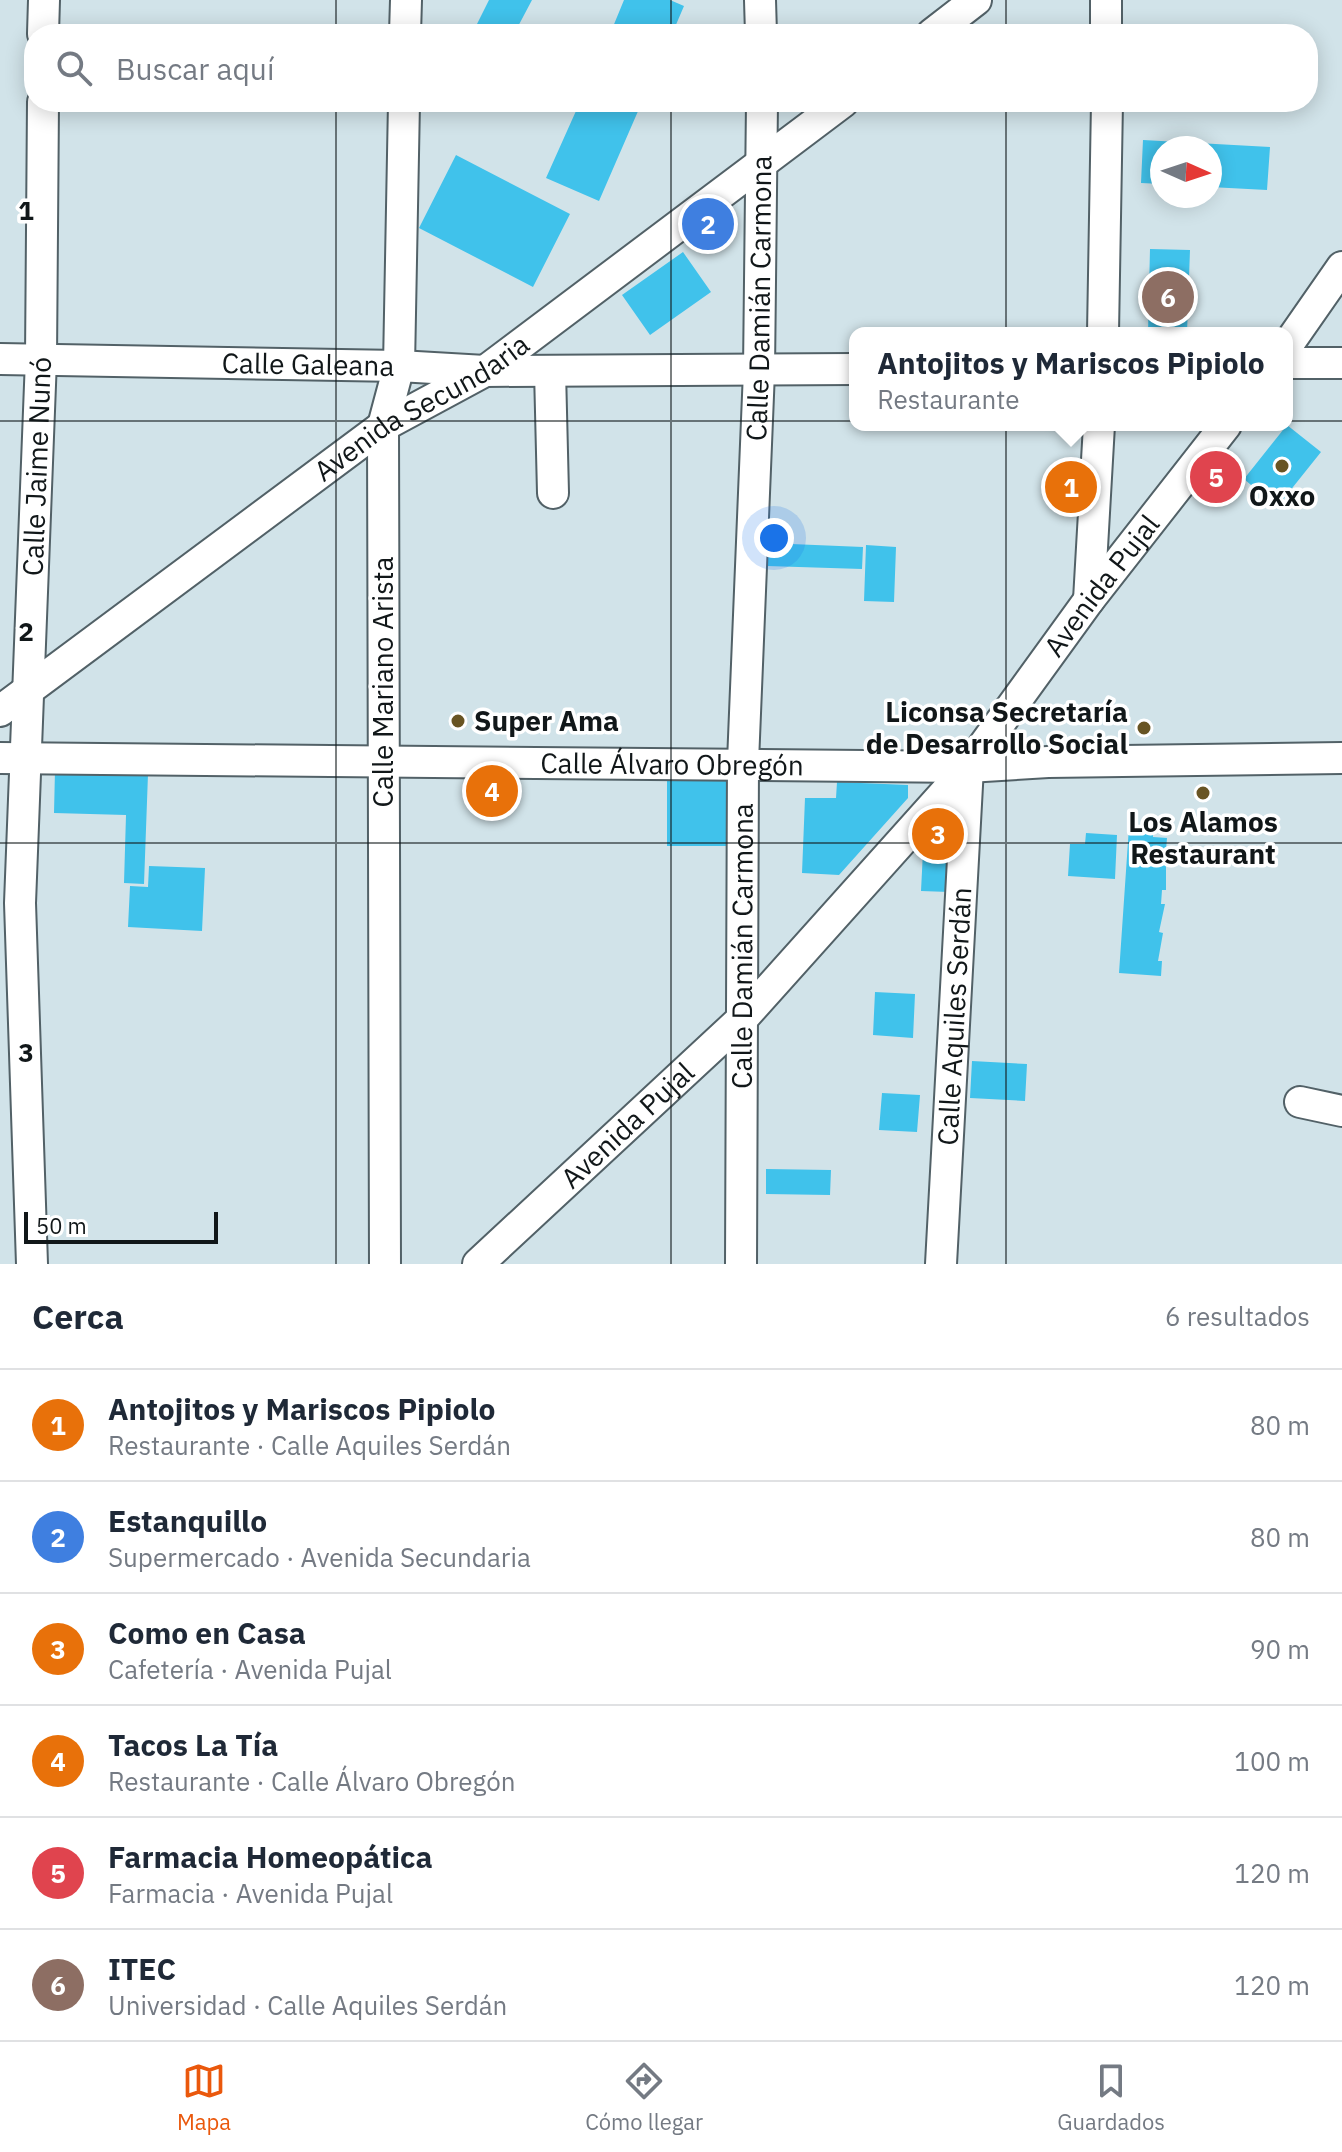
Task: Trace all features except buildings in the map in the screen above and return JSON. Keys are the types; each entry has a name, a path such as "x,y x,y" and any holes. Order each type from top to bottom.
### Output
{"street":[{"path":"43,24 44,0"},
{"path":"405,24 406,0"},
{"path":"760,0 761,24"},
{"path":"945,24 976,0"},
{"path":"1106,0 1106,24"},
{"name":"Calle Jaime Nunó","path":"32,1264 14,757 26,691 41,359 43,112"},
{"name":"Calle Mariano Arista","path":"385,1264 383,426 399,366 404,112"},
{"name":"Calle Damián Carmona","path":"741,1264 743,762 759,371 762,112"},
{"name":"Avenida Secundaria","path":"0,711 383,426 485,371 830,112"},
{"path":"1103,327 1107,112"},
{"path":"1293,337 1342,267"},
{"name":"Calle Galeana","path":"0,359 399,366 485,371 849,369"},
{"path":"1293,363 1342,363"},
{"path":"550,371 553,493"},
{"path":"1089,600 1099,431"},
{"name":"Avenida Pujal","path":"478,1264 743,1018 968,767 1089,600 1221,431"},
{"name":"Calle Álvaro Obregón","path":"14,757 383,764 743,762 968,767 1048,762 1342,758"},
{"name":"Calle Aquiles Serdán","path":"941,1264 968,767"},
{"path":"1300,1102 1342,1111"}],"place":[{"name":"Estanquillo","path":"708,224"},
{"name":"ITEC","path":"1168,297"},
{"name":"Oxxo","path":"1282,466"},
{"name":"Farmacia Homeopática","path":"1216,477"},
{"name":"Antojitos y Mariscos Pipiolo","path":"1071,487"},
{"name":"Super Ama","path":"458,721"},
{"name":"Liconsa Secretaría de Desarrollo Social","path":"1144,728"},
{"name":"Tacos La Tía","path":"492,791"},
{"name":"Los Alamos Restaurant","path":"1203,793"},
{"name":"Como en Casa","path":"938,834"}]}
